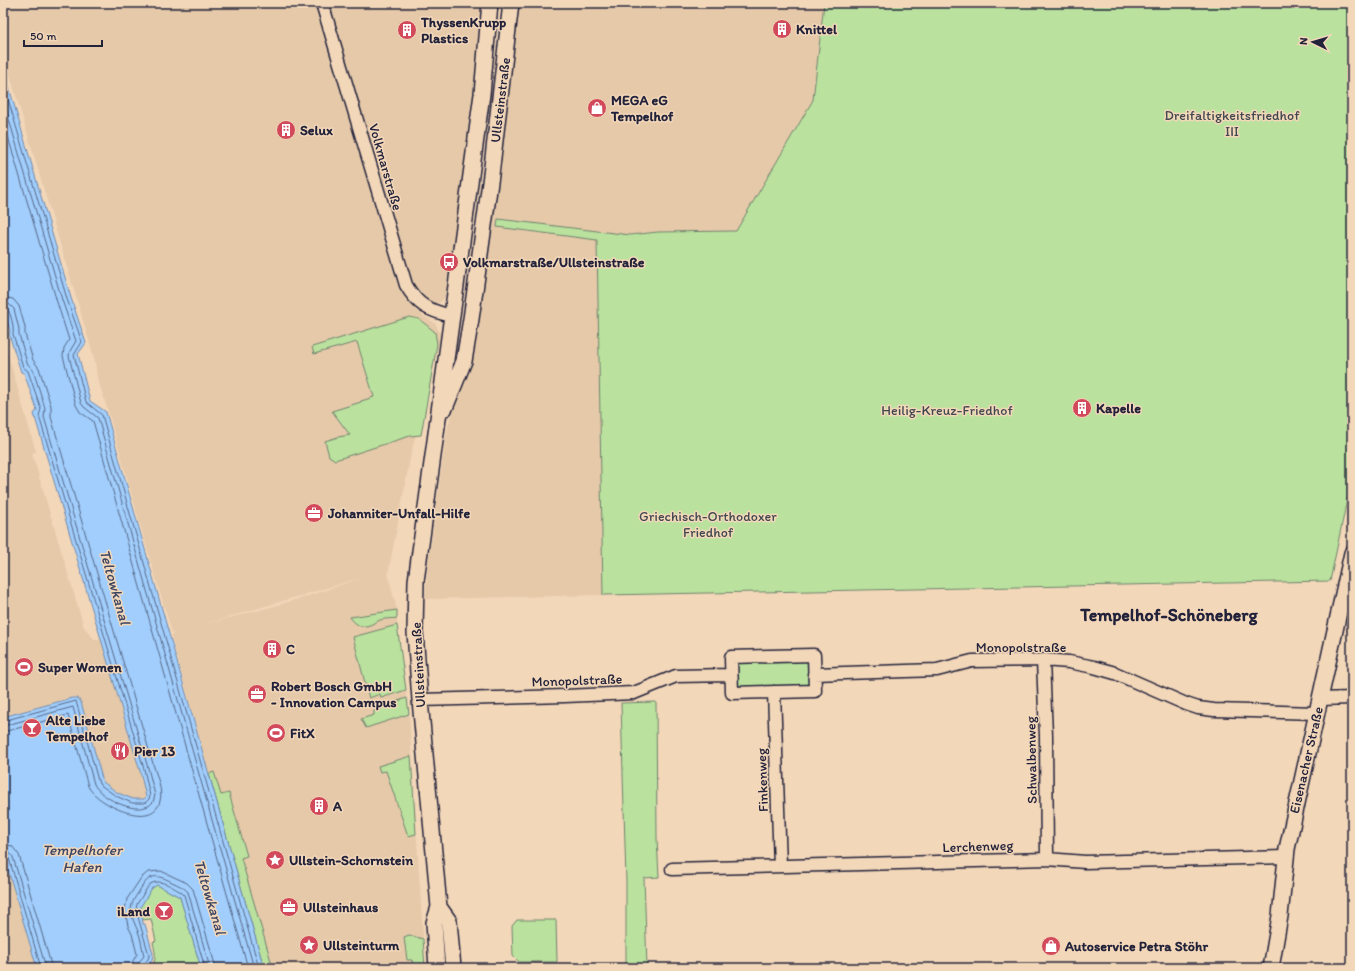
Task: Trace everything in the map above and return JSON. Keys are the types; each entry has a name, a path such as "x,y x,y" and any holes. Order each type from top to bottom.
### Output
{"street":[{"name":"Volkmarstraße","path":"322,3 406,285 411,295 420,304 428,309 451,316"},
{"name":"Ullsteinstraße","path":"438,968 434,923 439,907 415,632 416,581 482,94 490,3"},
{"name":"Ullsteinstraße","path":"438,424 464,360 488,197 511,3"},
{"path":"468,194 488,197"},
{"path":"451,316 471,319"},
{"name":"Eisenacher Straße","path":"1271,968 1280,916 1285,857 1352,554"},
{"path":"814,655 814,674 815,691 732,693 731,657 814,655"},
{"name":"Monopolstraße","path":"814,674 937,670 972,661 1043,660 1069,662 1115,673 1173,699 1198,708 1214,710 1318,706 1352,698"},
{"name":"Schwalbenweg","path":"1043,660 1046,736 1047,859"},
{"name":"Monopolstraße","path":"420,700 634,693 676,676 731,675"},
{"name":"Finkenweg","path":"774,692 780,866"},
{"name":"Lerchenweg","path":"672,869 1047,859 1084,862 1285,857"},
{"name":"Ullsteinstraße","path":"439,907 449,921 453,968"}],"shaded area":[{"path":"3,3 315,3 398,285 409,303 422,315 435,323 440,333 411,454 388,574 397,610 397,625 409,714 425,968 268,968 215,794 171,636 174,633 172,633 147,549 97,377 95,361 3,52","holes":["364,577 278,605 202,625"]},
{"path":"329,3 484,3 472,117 446,294 444,299 439,303 432,304 425,299 417,290 410,277"},
{"path":"518,3 824,3 813,100 736,231 658,232 630,235 597,232 603,595 425,599 428,565 446,436 449,422 467,374 496,189 511,77"},
{"path":"3,337 36,452 32,453 84,627 94,639 101,639 140,771 146,797 144,799 133,799 118,793 103,782 81,702 75,697 3,717"},
{"path":"3,853 37,968 3,968"}],"green space":[{"path":"824,3 1352,3 1352,476 1330,581 603,595 597,240 497,227 498,219 630,235 658,232 736,231 813,100"},
{"path":"409,317 419,319 435,332 437,344 421,435 410,436 335,460 329,456 325,441 350,435 332,411 374,397 357,342 314,354 312,347"},
{"path":"397,610 397,618 382,619 367,626 360,626 350,617"},
{"path":"397,625 406,690 381,698 380,694 369,698 353,637"},
{"path":"801,659 809,664 810,681 807,685 802,687 741,687 738,684 736,670 742,661"},
{"path":"407,698 409,714 366,728 361,719 374,715 374,711 383,708 382,706"},
{"path":"656,702 657,838 659,877 644,878 647,968 626,968 626,881 621,703"},
{"path":"411,756 416,834 408,836 386,771 380,772 378,766"},
{"path":"214,772 221,795 229,793 247,856 241,858 273,968 264,968 209,774"},
{"path":"157,885 180,897 201,968 150,968 155,959 153,942 156,941 151,919 142,920 140,910 141,905 152,888"},
{"path":"517,920 556,920 557,962 519,962 513,956 512,926"},
{"path":"409,935 423,939 425,968 416,968 413,966 412,960 407,960 404,937"}],"water":[{"path":"3,67 71,298 86,343 78,354 90,401 106,412 264,968 201,968 180,897 157,885 152,888 141,906 143,924 145,924 153,954 152,961 147,966 121,968 37,968 3,853 3,717 72,698 78,698 81,702 103,782 118,793 133,799 144,799 146,797 140,771 34,414 37,410 24,373 21,372 9,334 10,331 3,305"}],"place":[{"name":"Knittel","path":"782,29"},
{"name":"ThyssenKrupp Plastics","path":"407,30"},
{"name":"MEGA eG Tempelhof","path":"597,108"},
{"name":"Selux","path":"286,130"},
{"name":"Volkmarstraße/Ullsteinstraße","path":"449,262"},
{"name":"Kapelle","path":"1082,408"},
{"name":"Johanniter-Unfall-Hilfe","path":"314,513"},
{"name":"C","path":"272,649"},
{"name":"Super Women","path":"24,667"},
{"name":"Robert Bosch GmbH - Innovation Campus","path":"257,694"},
{"name":"Alte Liebe Tempelhof","path":"32,728"},
{"name":"FitX","path":"276,733"},
{"name":"Pier 13","path":"120,751"},
{"name":"A","path":"319,806"},
{"name":"Ullstein-Schornstein","path":"275,860"},
{"name":"Ullsteinhaus","path":"289,907"},
{"name":"iLand","path":"164,911"},
{"name":"Ullsteinturm","path":"309,945"},
{"name":"Autoservice Petra Stöhr","path":"1051,946"}],"district":[{"name":"Tempelhof-Schöneberg","path":"1169,615"}],"park label":[{"name":"Dreifaltigkeitsfriedhof III","path":"1232,124"},
{"name":"Heilig-Kreuz-Friedhof","path":"947,410"},
{"name":"Griechisch-Orthodoxer Friedhof","path":"708,524"}],"water label":[{"name":"Teltowkanal","path":"115,587"},
{"name":"Tempelhofer Hafen","path":"82,858"},
{"name":"Teltowkanal","path":"210,897"}]}
